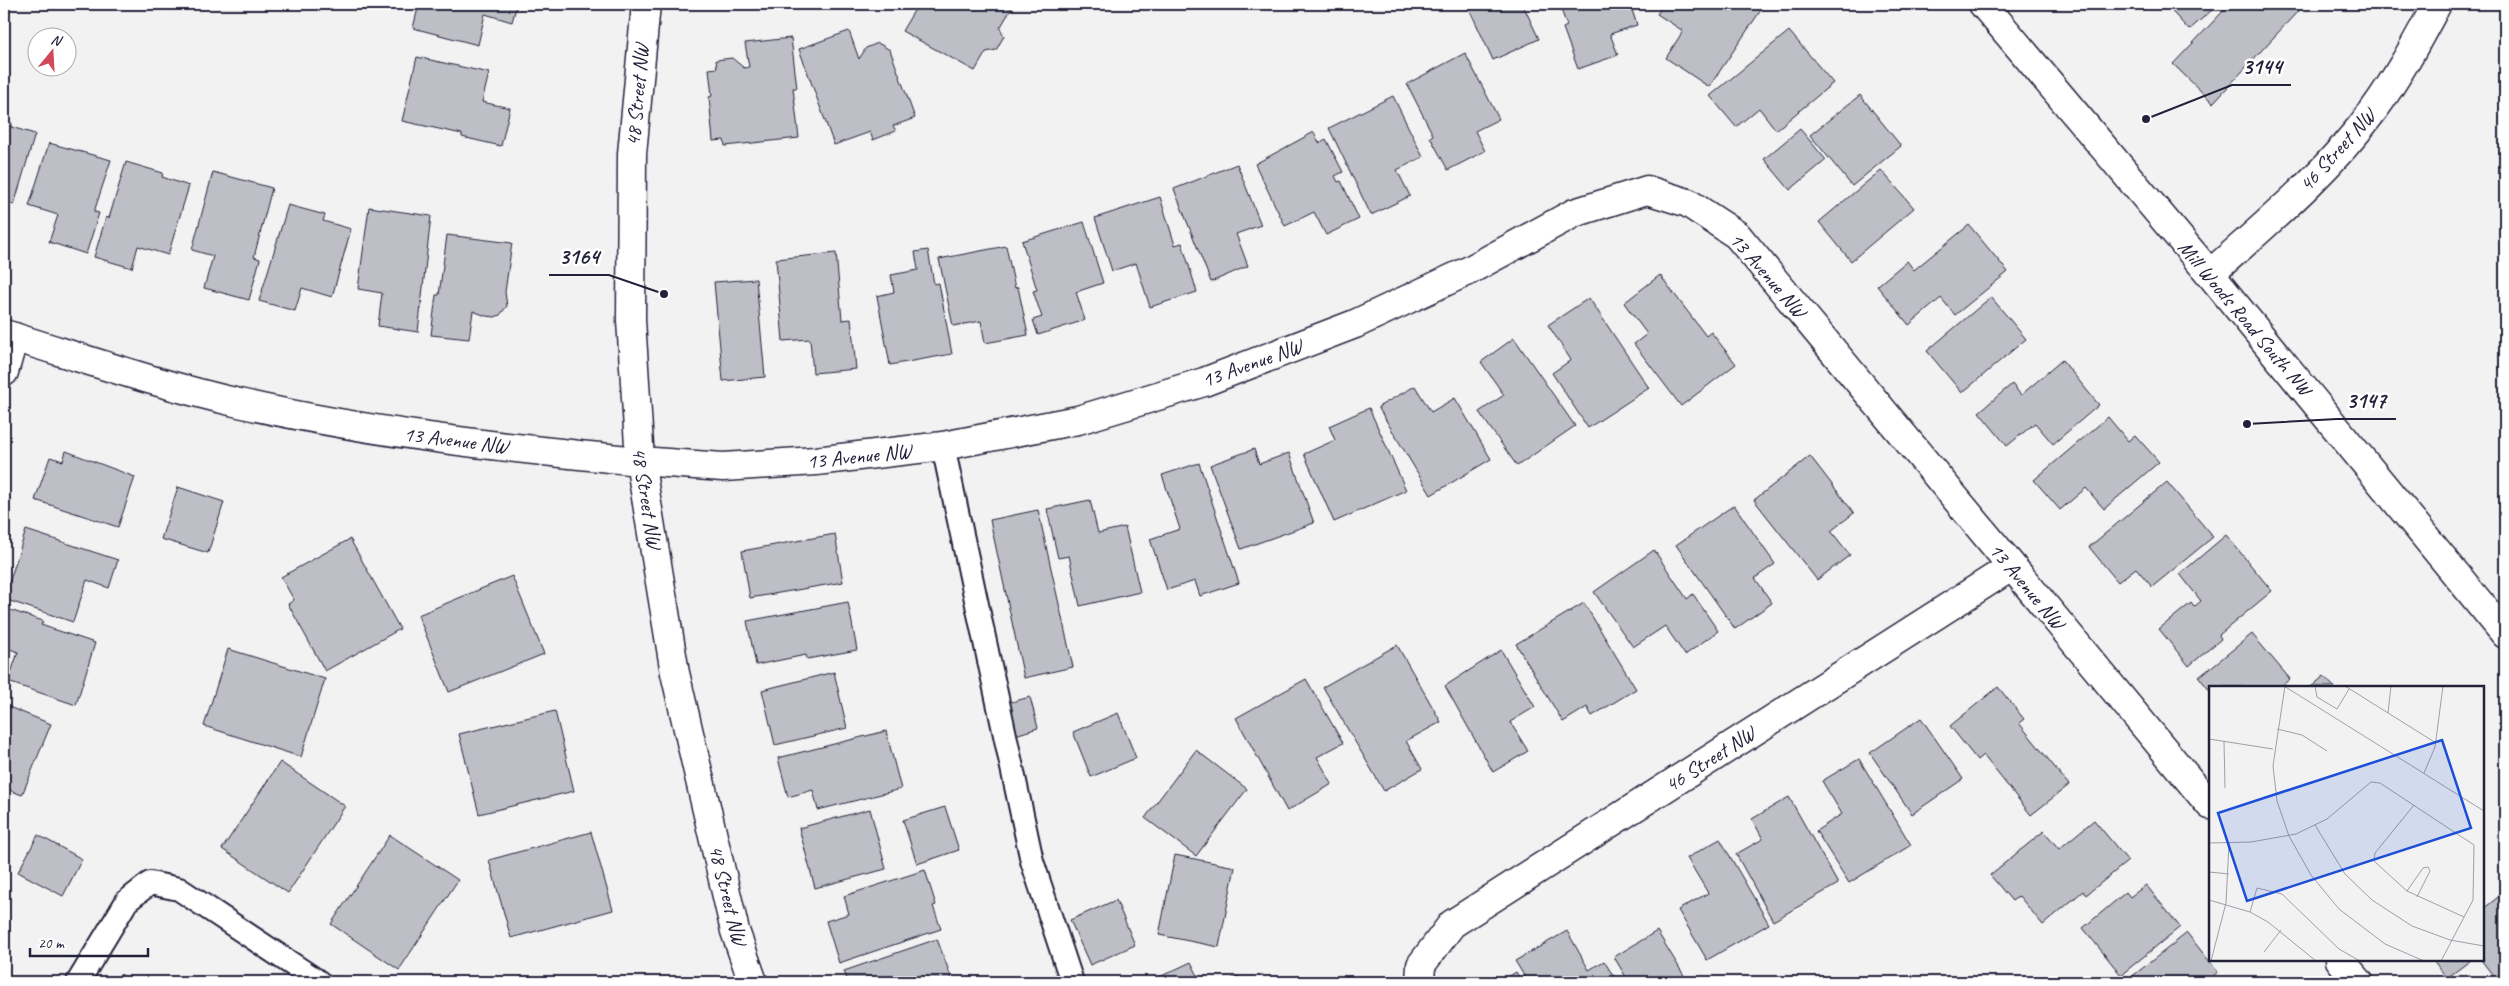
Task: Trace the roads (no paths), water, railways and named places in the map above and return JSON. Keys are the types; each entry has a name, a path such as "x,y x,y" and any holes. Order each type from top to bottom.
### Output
{"street":[{"name":"48 Street NW","path":"646,4 632,154 630,320 640,461 675,673 735,931 753,982"},
{"name":"Mill Woods Road South NW","path":"1982,4 2210,274 2505,634"},
{"name":"46 Street NW","path":"2210,274 2323,171 2349,141 2396,78 2432,6"},
{"name":"13 Avenue NW","path":"9,335 183,389 309,418 404,433 694,466 766,465 826,460 943,446 1078,420 1204,382 1356,324 1468,271 1574,213 1647,190 1688,203 1737,235 2209,804"},
{"path":"4,372 9,335"},
{"name":"46 Street NW","path":"1420,974 1452,924 2011,567"},
{"path":"2341,961 2359,982"}],"lane":[{"path":"943,446 1032,860 1072,982"},
{"path":"78,982 126,901 150,883 179,889 318,982"}],"place":[{"name":"3144","path":"2146,119"},
{"name":"3164","path":"664,294"},
{"name":"3147","path":"2247,424"}]}
